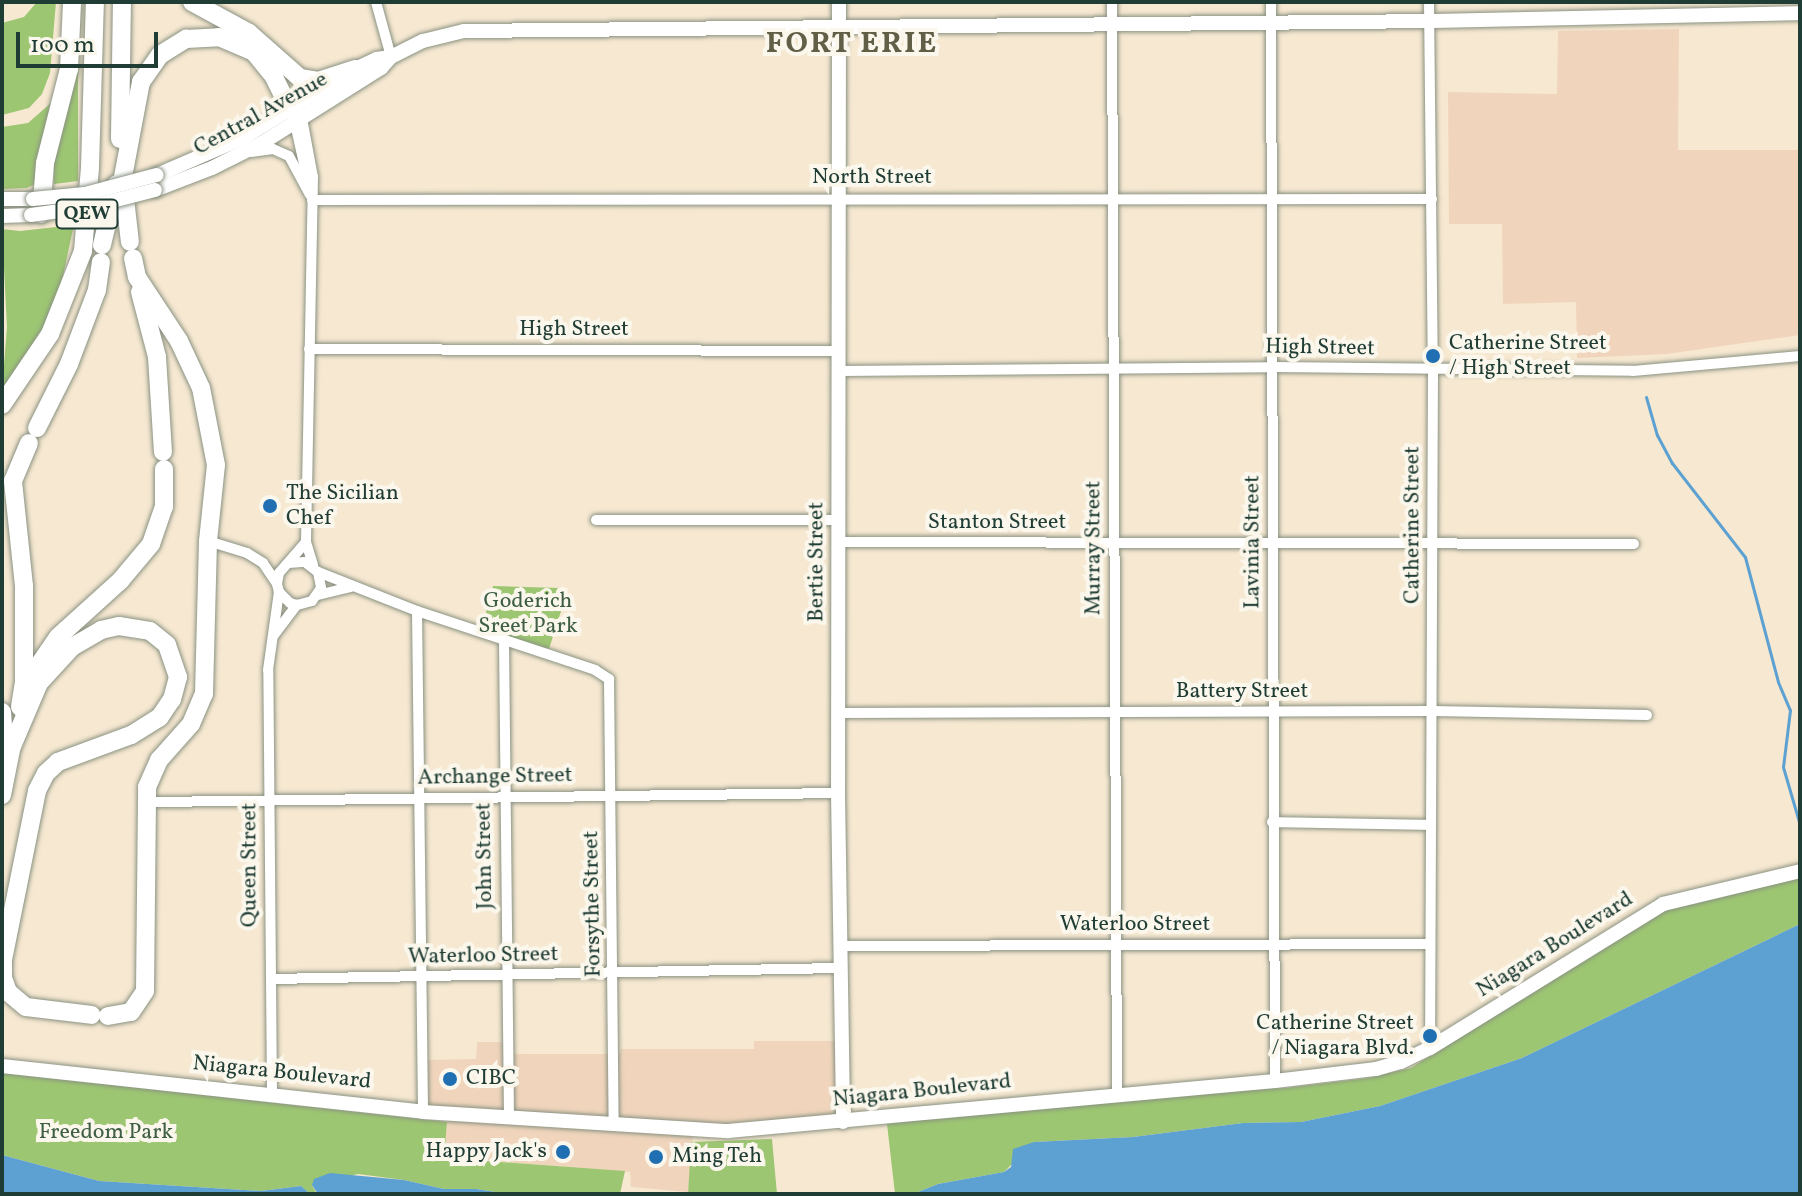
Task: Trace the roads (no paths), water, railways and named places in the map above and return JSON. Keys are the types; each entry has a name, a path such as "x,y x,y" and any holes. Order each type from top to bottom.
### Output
{"highway":[{"path":"38,202 65,94 72,2"},
{"name":"QEW","path":"2,405 50,334 83,251 90,167 95,2"},
{"name":"QEW","path":"10,712 48,650 130,570 151,544 164,507 158,370 120,188 122,2"},
{"path":"192,2 249,33 287,70 306,80 318,81 355,69"},
{"path":"120,188 141,82 160,55 186,39 219,37 254,52 274,77 296,114"},
{"path":"270,51 296,114"},
{"name":"QEW","path":"3,788 10,712 24,681 24,613 13,481 69,364 99,284 101,253 120,188"},
{"name":"QEW","path":"133,257 154,302 179,341 207,405 216,465 208,541"},
{"path":"6,741 39,683 72,647 101,630 119,626 150,631 167,645 178,677 172,699 160,717 131,735 58,762 46,773 37,791 3,959 3,978 12,998 26,1007 100,1016 131,1012 145,991 145,797 159,760 191,724 204,694 208,541"}],"main road":[{"name":"Bertie Street","path":"839,2 838,793 843,1122"},
{"name":"Central Avenue","path":"2,199 89,207 242,154 355,69 376,59 391,57 423,41 464,31 1429,21 1759,8 1800,13"},
{"name":"Central Avenue","path":"156,183 296,114 381,68 391,57"},
{"name":"Central Avenue","path":"2,216 38,202"},
{"name":"Niagara Boulevard","path":"2,1066 272,1093 423,1112 728,1131 1117,1093 1275,1081 1376,1069 1430,1048 1663,904 1800,871"}],"street":[{"path":"376,2 391,57"},
{"name":"Murray Street","path":"1112,2 1117,1093"},
{"name":"Lavinia Street","path":"1271,2 1275,1081"},
{"name":"Catherine Street","path":"1429,2 1433,370 1430,1048"},
{"path":"273,636 297,605 312,601 321,588 306,542 312,200 296,114"},
{"path":"242,154 273,149 289,156 312,200"},
{"name":"North Street","path":"312,200 1432,199"},
{"name":"High Street","path":"309,349 839,351"},
{"name":"High Street","path":"840,371 1272,367 1633,371 1800,356"},
{"path":"596,520 839,520"},
{"path":"208,541 247,553 263,563 283,598 297,605"},
{"path":"278,588 288,564 306,542"},
{"name":"Stanton Street","path":"840,542 1634,544"},
{"path":"263,563 288,564 297,561 351,587 504,640"},
{"path":"318,595 351,587"},
{"name":"Queen Street","path":"272,1093 268,670 278,588"},
{"path":"417,611 423,1112"},
{"name":"Forsythe Street","path":"504,640 595,670 609,682 614,1126"},
{"name":"John Street","path":"504,640 509,1119"},
{"name":"Battery Street","path":"838,713 1433,711 1647,715"},
{"name":"Archange Street","path":"154,802 838,793"},
{"path":"1272,822 1429,825"},
{"name":"Waterloo Street","path":"840,946 1430,944"},
{"name":"Waterloo Street","path":"271,979 840,968"}],"water":[{"path":"1800,924 1800,1194 913,1194 938,1184 1004,1172 1011,1167 1013,1149 1034,1142 1133,1137 1243,1123 1301,1122 1380,1106 1522,1058"},
{"path":"2,1155 99,1181 261,1191 301,1186 310,1194 2,1194"},
{"path":"330,1173 404,1180 444,1189 476,1189 508,1194 318,1194 312,1185 314,1179"}],"waterway":[{"path":"1646,397 1657,435 1672,463 1745,557 1778,682 1790,710 1783,767 1800,825"}],"place":[{"name":"Catherine Street / High Street","path":"1433,356"},
{"name":"The Sicilian Chef","path":"270,506"},
{"name":"Catherine Street / Niagara Blvd.","path":"1430,1036"},
{"name":"CIBC","path":"450,1079"},
{"name":"Happy Jack's","path":"563,1152"},
{"name":"Ming Teh","path":"656,1157"}],"district":[{"name":"FORT ERIE","path":"852,44"}],"park label":[{"name":"Goderich Sreet Park","path":"528,614"},
{"name":"Freedom Park","path":"106,1133"}]}
